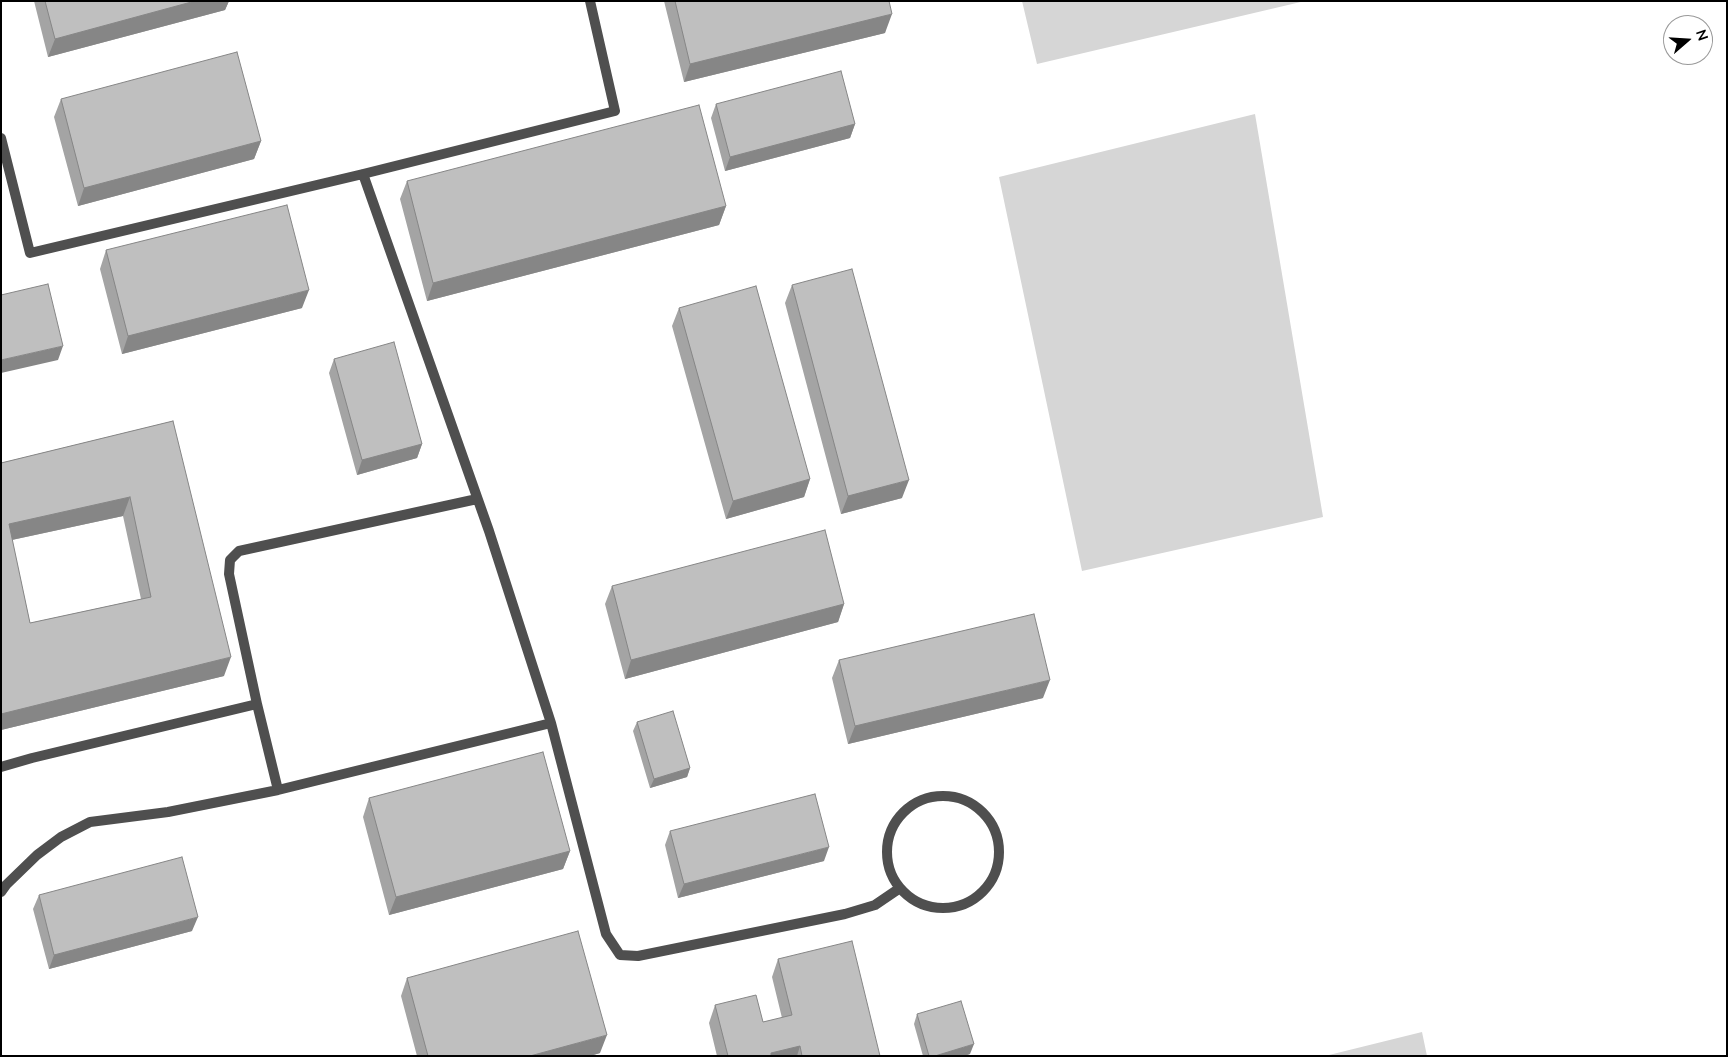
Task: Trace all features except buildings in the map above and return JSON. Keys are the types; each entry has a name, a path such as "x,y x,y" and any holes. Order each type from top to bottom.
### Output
{"lane":[{"path":"1,138 30,253 363,174 615,111 590,1"},
{"path":"363,174 489,531 552,723 606,934 620,955 638,956 845,914 875,905 900,888"},
{"path":"278,790 229,574 230,560 239,551 477,499"},
{"path":"1,767 257,704"},
{"path":"1,892 37,855 61,837 90,822 168,812 278,790 552,723"},
{"path":"942,795 960,798 976,806 989,818 997,834 1000,854 996,873 986,890 970,902 952,908 932,908 914,902 900,888 890,873 886,855 888,837 896,820 908,808 924,799 942,795"}],"shaded area":[{"path":"1022,1 1305,1 1037,64"},
{"path":"1255,114 1323,517 1082,571 999,177"},
{"path":"1422,1032 1427,1056 1325,1056"}]}
